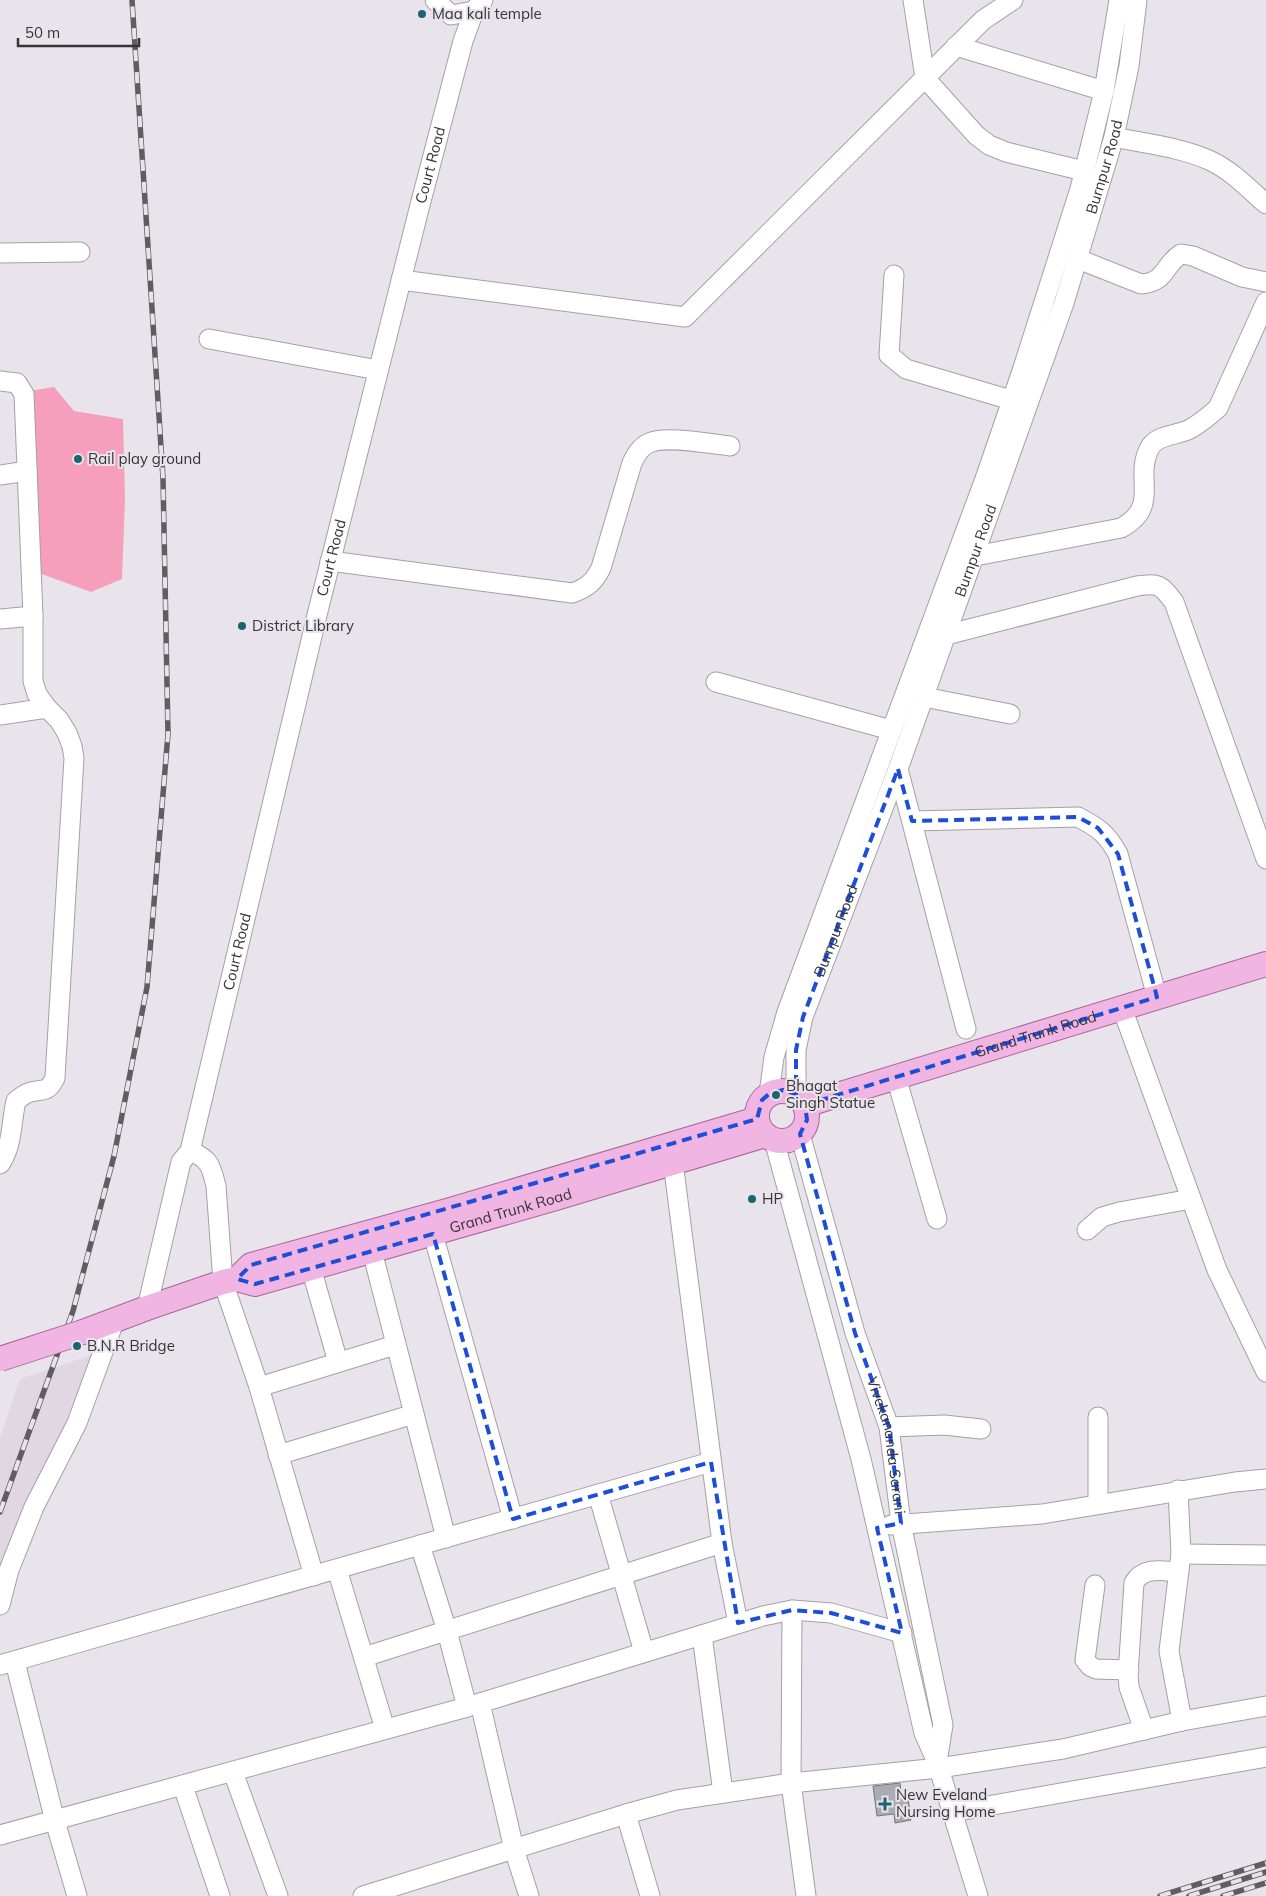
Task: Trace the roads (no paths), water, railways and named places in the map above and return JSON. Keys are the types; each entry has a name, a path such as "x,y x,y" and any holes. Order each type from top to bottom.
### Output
{"main road":[{"name":"Grand Trunk Road","path":"769,1094 783,1090 801,1100 896,1077 1266,964"},
{"path":"765,1131 758,1109 762,1100 769,1094"},
{"path":"800,1134 807,1120 801,1100"},
{"name":"Grand Trunk Road","path":"239,1281 447,1211 765,1131 788,1140 800,1134"},
{"name":"Grand Trunk Road","path":"239,1281 311,1268 433,1234 673,1162 765,1131"},
{"path":"0,1359 147,1308 239,1281"}],"street":[{"path":"435,0 451,15 478,5"},
{"path":"914,0 925,78 976,135 989,145 1006,152 1084,171"},
{"path":"401,280 685,317 956,46 983,20 1013,0"},
{"path":"769,1094 774,1057 787,1012 986,476 1058,258 1084,171 1104,91 1120,0"},
{"name":"Burnpur Road","path":"801,1100 796,1050 803,1017 898,769 1061,312 1114,137 1129,66 1137,0"},
{"name":"Court Road","path":"147,1308 182,1162 190,1152 330,561 378,370 463,41 478,5"},
{"path":"956,46 1104,91"},
{"path":"1114,137 1178,149 1212,162 1235,177 1266,204"},
{"path":"0,253 80,252"},
{"path":"1078,259 1141,284 1151,283 1162,277 1173,258 1181,254 1193,256 1242,277 1266,282"},
{"path":"894,275 889,355 906,369 1012,400"},
{"path":"974,556 1121,528 1133,521 1142,510 1145,494 1145,461 1150,447 1163,437 1196,426 1218,408 1266,302"},
{"path":"208,338 378,370"},
{"path":"0,382 16,383 24,394 34,680 37,694 46,708 59,720 67,733 74,758 55,1078 50,1087 42,1092 24,1094 16,1101 10,1141 6,1155 0,1164"},
{"path":"330,561 572,593 583,590 594,582 601,568 632,463 638,451 648,443 661,439 730,446"},
{"path":"0,475 26,471"},
{"path":"946,634 1137,586 1155,584 1165,590 1174,602 1266,859"},
{"path":"0,620 33,616"},
{"path":"716,682 891,730"},
{"path":"924,697 1010,714"},
{"path":"0,715 46,708"},
{"path":"898,769 966,1028"},
{"path":"912,821 1078,817 1098,828 1110,840 1118,854 1157,997"},
{"path":"1122,1008 1217,1270 1266,1372"},
{"path":"896,1077 937,1219"},
{"name":"Vivekananda Sarani","path":"765,1131 861,1459 924,1733 938,1765 978,1896"},
{"name":"Vivekananda Sarani","path":"800,1134 854,1333 889,1427 902,1524 943,1724 938,1765"},
{"path":"190,1152 204,1156 212,1171 239,1281 259,1387 314,1576"},
{"path":"673,1162 722,1543 738,1623"},
{"path":"1087,1230 1102,1217 1119,1212 1191,1199"},
{"path":"433,1234 513,1519"},
{"path":"372,1251 446,1538"},
{"path":"311,1268 338,1362"},
{"path":"0,1605 9,1570 34,1507 76,1423 99,1325"},
{"path":"259,1387 395,1345"},
{"path":"278,1455 414,1414"},
{"path":"1098,1417 1098,1504"},
{"path":"889,1427 944,1425 981,1429"},
{"path":"77,1896 8,1663 711,1462"},
{"path":"877,1528 902,1524 1042,1514 1178,1490 1266,1479"},
{"path":"1178,1490 1180,1563 1169,1651 1182,1721"},
{"path":"598,1494 644,1652"},
{"path":"364,1657 722,1543"},
{"path":"420,1546 473,1705 529,1896"},
{"path":"1144,1730 1129,1687 1128,1670 1134,1583 1138,1576 1147,1571 1180,1563 1266,1555"},
{"path":"337,1569 385,1729"},
{"path":"1094,1585 1085,1660 1096,1669 1128,1670"},
{"path":"792,1610 791,1783 806,1896"},
{"path":"0,1835 473,1705 763,1616 792,1610 831,1613 902,1633"},
{"path":"702,1635 723,1792"},
{"path":"363,1896 514,1848 677,1800 791,1783 1063,1749 1182,1721 1266,1706"},
{"path":"953,1812 1266,1757"},
{"path":"234,1772 278,1896"},
{"path":"183,1786 220,1896"},
{"path":"626,1814 650,1896"}],"railway":[{"path":"0,1512 73,1311 114,1156 147,987 168,734 163,478 132,0"},
{"path":"1160,1896 1266,1863"},
{"path":"1189,1896 1266,1872"},
{"path":"1223,1896 1266,1883"}],"place":[{"name":"Maa kali temple","path":"422,14"},
{"name":"Rail play ground","path":"78,459"},
{"name":"District Library","path":"242,626"},
{"name":"Bhagat Singh Statue","path":"776,1095"},
{"name":"HP","path":"752,1199"},
{"name":"B.N.R Bridge","path":"77,1346"},
{"name":"New Eveland Nursing Home","path":"885,1804"}]}
